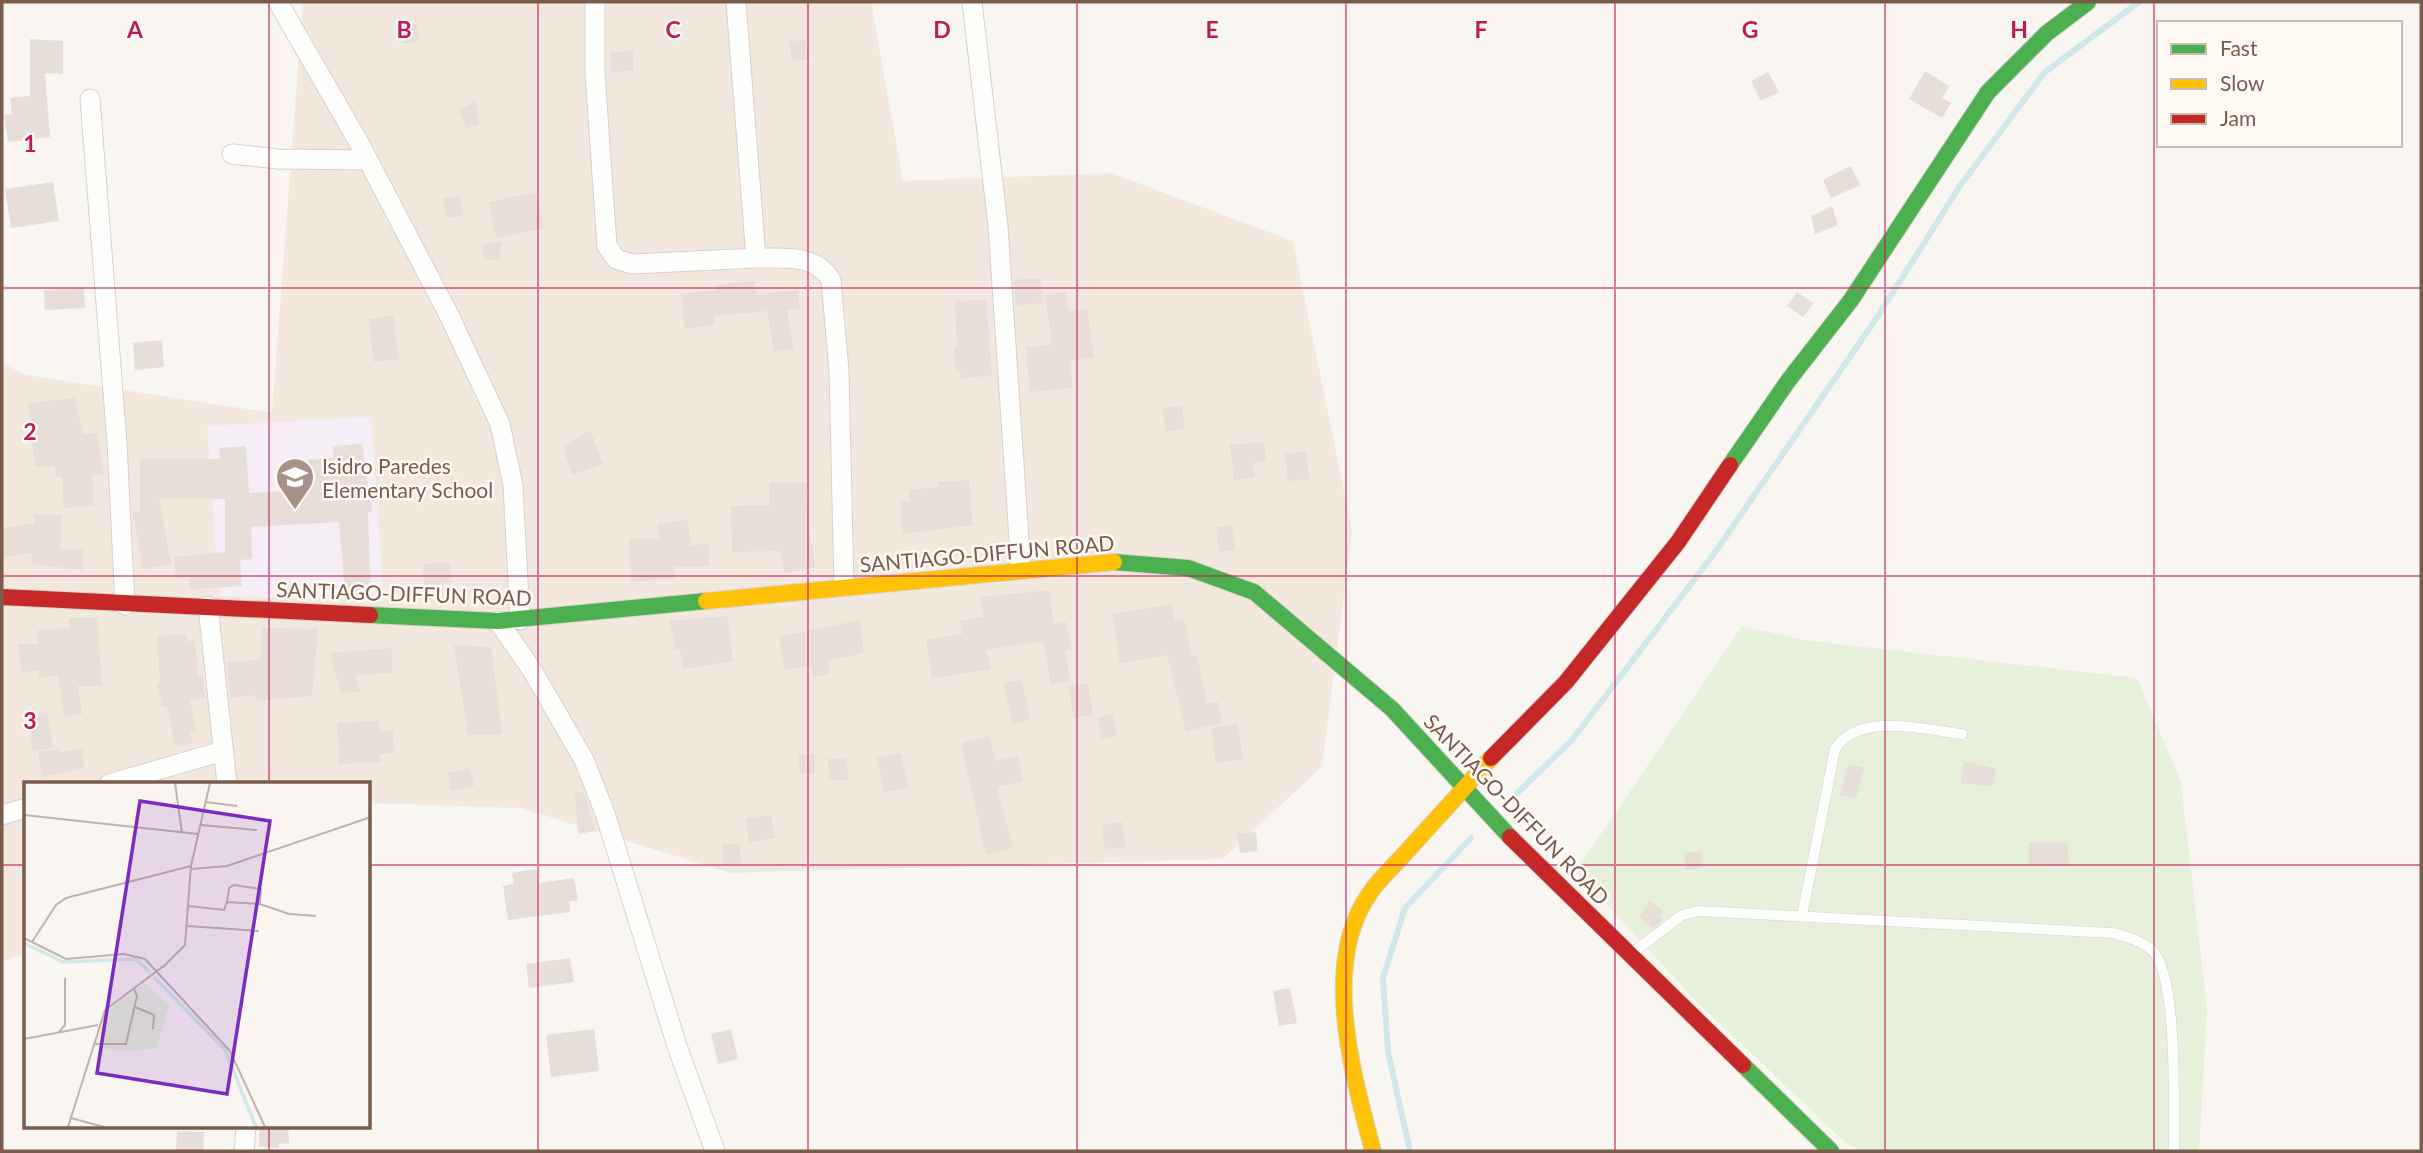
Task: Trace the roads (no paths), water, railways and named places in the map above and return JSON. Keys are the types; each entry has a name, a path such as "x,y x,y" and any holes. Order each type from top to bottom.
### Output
{"main road":[{"path":"1373,1151 1356,1088 1344,1002 1343,968 1349,939 1369,894 1464,787 1566,682 1678,542 1788,381 1852,300 1988,92 2048,33 2088,2"},
{"name":"SANTIAGO-DIFFUN ROAD","path":"2,597 125,605 520,621 1021,569 1111,562 1188,568 1254,592 1392,709 1523,851 1831,1151"}],"street":[{"path":"278,2 368,160 449,315 500,424 513,485 520,621"},
{"path":"595,2 594,73 607,246 616,259 632,264 756,258 808,260 823,267 831,280 839,371 844,586"},
{"path":"736,2 756,258"},
{"path":"972,2 998,226 1021,569"},
{"path":"90,99 117,443 125,605"},
{"path":"232,154 278,159 368,160"},
{"path":"208,607 227,782"},
{"path":"498,621 532,670 584,760 605,813 677,1046 715,1151"},
{"path":"116,782 223,751"},
{"path":"2,815 24,809"},
{"path":"244,1151 246,1128"}],"lane":[{"path":"1802,916 1835,749 1841,740 1870,726 1962,734"},
{"path":"1630,955 1682,915 1699,911 2113,933 2134,939 2152,950 2163,968 2169,994 2174,1151"}],"waterway":[{"path":"1508,802 1572,740 1713,555 1876,319 1960,186 2045,72 2139,2"},
{"path":"1410,1151 1388,1052 1383,978 1405,908 1471,838"}],"place":[{"name":"Isidro Paredes Elementary School","path":"295,511"}]}
